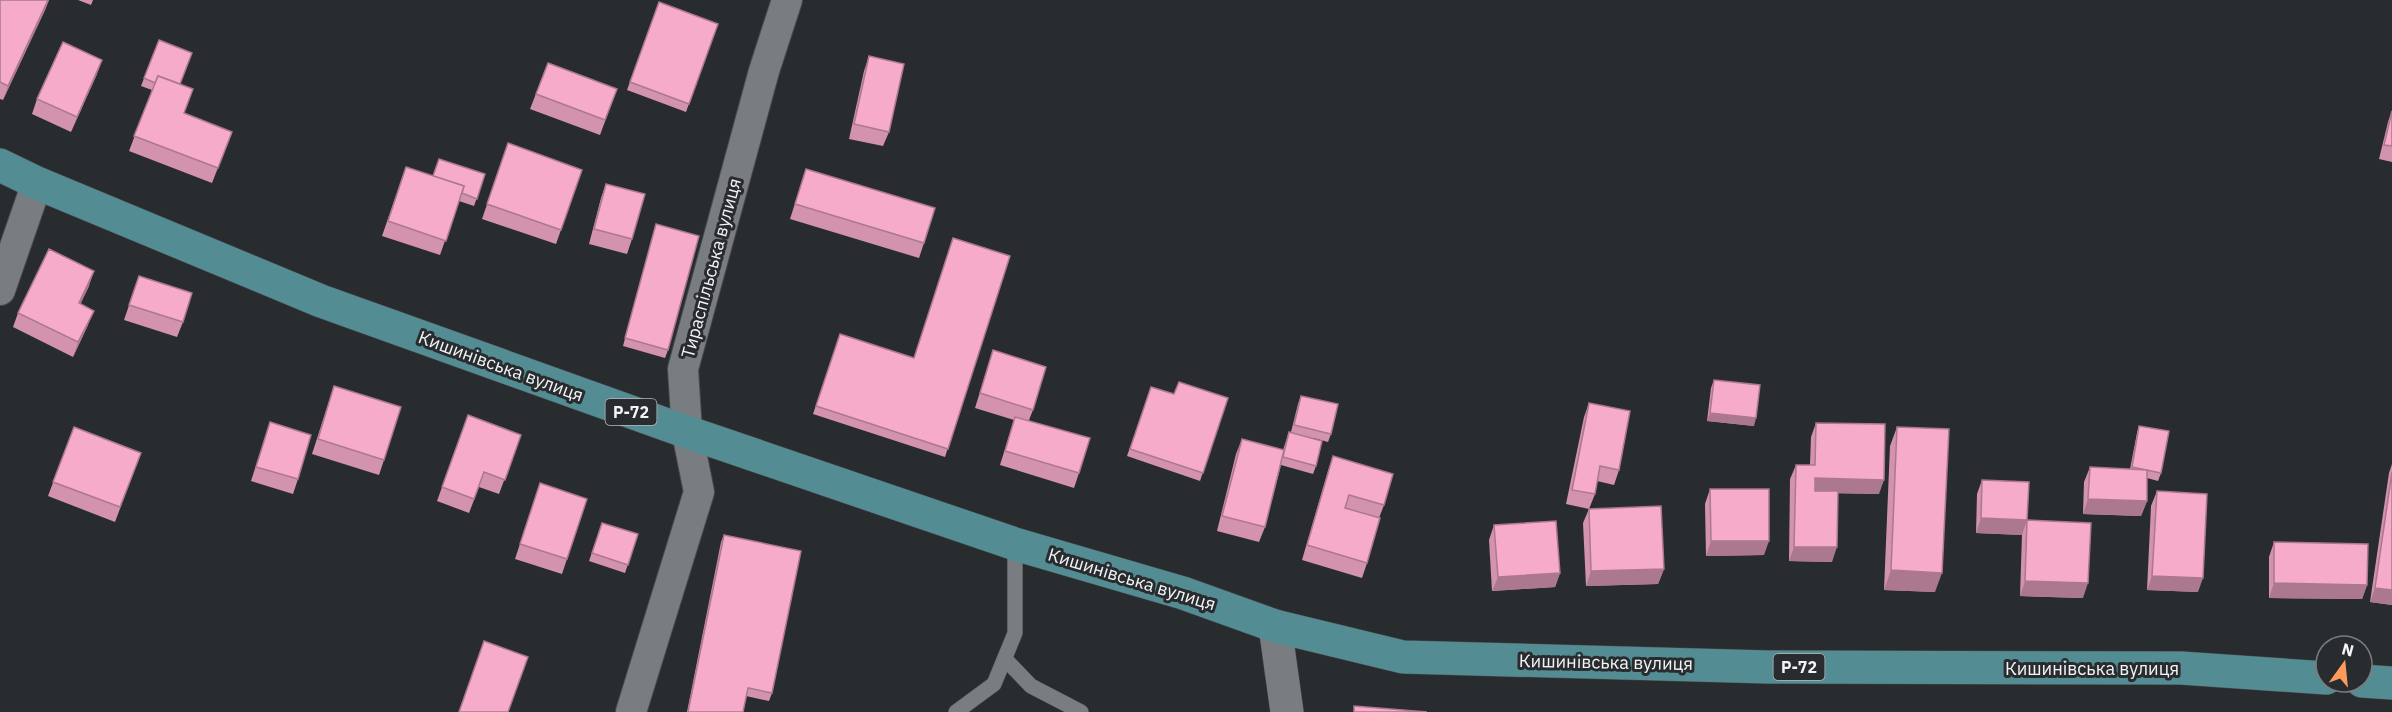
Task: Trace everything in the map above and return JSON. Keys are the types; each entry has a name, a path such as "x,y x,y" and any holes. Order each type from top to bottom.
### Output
{"main road":[{"name":"Кишинівська вулиця","path":"0,165 37,183 321,301 687,432 1015,544 1183,593 1275,626 1402,657 1768,666 2181,668 2314,677"},
{"path":"2374,682 2392,683"}],"street":[{"name":"Тираспільська вулиця","path":"631,712 699,492 687,432 683,369 764,71 786,0"},
{"path":"0,290 37,183"},
{"path":"1275,626 1287,712"}],"lane":[{"path":"956,712 994,684 1015,633 1015,544"},
{"path":"1005,659 1030,686 1081,712"}],"building":[{"path":"0,0 48,0 8,86 0,82"},
{"path":"659,2 718,24 689,104 630,82"},
{"path":"159,40 192,53 180,84 158,76 155,83 144,78"},
{"path":"63,42 102,60 77,117 37,99"},
{"path":"869,56 904,64 889,132 854,124"},
{"path":"548,63 617,89 605,120 536,94"},
{"path":"158,76 193,89 184,113 232,132 218,168 134,136"},
{"path":"2392,111 2392,146 2384,145"},
{"path":"508,143 582,170 561,230 487,204"},
{"path":"439,159 485,174 477,199 462,193 464,186 433,176"},
{"path":"406,167 464,186 446,241 388,221"},
{"path":"806,169 935,208 924,243 795,204"},
{"path":"606,184 645,194 632,239 594,229"},
{"path":"656,224 699,236 668,350 625,338"},
{"path":"953,238 1010,256 948,449 816,406 840,334 914,358"},
{"path":"49,249 94,271 79,303 94,311 78,342 18,313"},
{"path":"139,276 192,293 183,322 129,305"},
{"path":"993,350 1046,367 1033,410 980,393"},
{"path":"1714,380 1760,385 1756,418 1710,413"},
{"path":"1179,382 1228,398 1203,473 1130,449 1151,387 1174,394"},
{"path":"334,386 401,407 384,460 318,439"},
{"path":"1301,396 1338,404 1331,434 1294,425"},
{"path":"1589,403 1630,411 1619,470 1600,466 1595,494 1572,490"},
{"path":"468,415 521,435 505,480 484,472 474,499 442,487"},
{"path":"1015,417 1090,438 1079,473 1005,451"},
{"path":"270,422 311,435 298,479 256,467"},
{"path":"1816,423 1885,424 1884,480 1815,478 1815,491 1838,491 1837,547 1794,547 1796,465 1815,465"},
{"path":"2139,426 2169,431 2161,473 2132,467"},
{"path":"74,427 141,453 120,507 53,482"},
{"path":"1897,427 1949,429 1942,573 1891,570"},
{"path":"1289,432 1322,441 1316,466 1283,457"},
{"path":"1242,439 1284,450 1265,527 1222,516"},
{"path":"1333,456 1393,474 1384,505 1349,495 1345,508 1380,518 1367,563 1307,545"},
{"path":"2090,467 2147,470 2147,501 2088,499"},
{"path":"2392,472 2392,590 2375,588"},
{"path":"1982,480 2029,482 2027,520 1981,518"},
{"path":"540,483 587,499 567,559 520,544"},
{"path":"1710,489 1769,489 1769,541 1711,541"},
{"path":"2157,491 2207,494 2203,578 2152,576"},
{"path":"1661,506 1664,569 1591,571 1589,509"},
{"path":"2027,520 2091,523 2088,583 2025,581"},
{"path":"1556,521 1560,573 1498,577 1494,525"},
{"path":"602,523 638,534 628,565 592,553"},
{"path":"724,535 801,551 772,693 748,688 743,712 688,712"},
{"path":"2274,542 2368,544 2367,585 2274,583"},
{"path":"484,641 528,657 508,712 459,712"},
{"path":"1354,706 1427,712 1354,712"}]}
